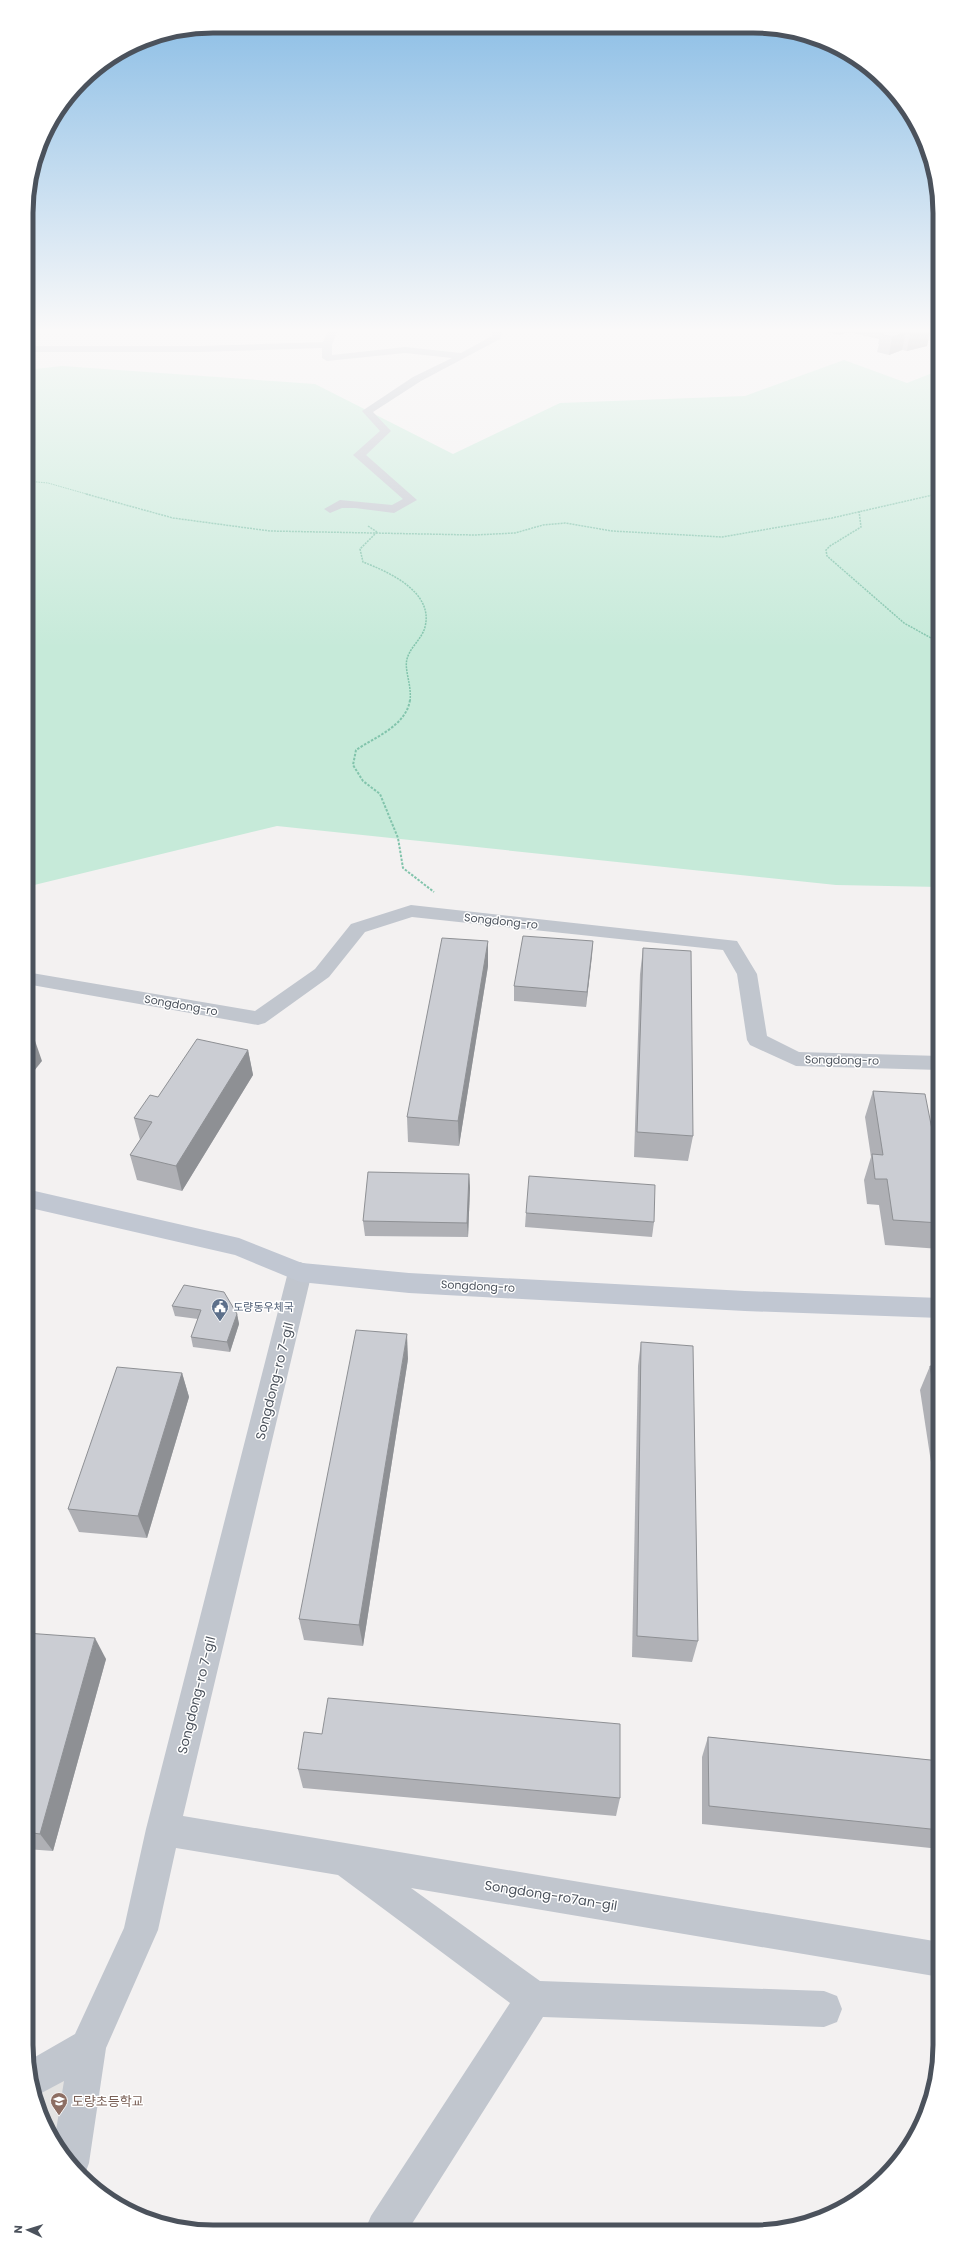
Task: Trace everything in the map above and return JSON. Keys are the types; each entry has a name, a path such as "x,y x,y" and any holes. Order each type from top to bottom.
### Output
{"street":[{"path":"330,509 340,504 355,504 394,509 411,500 359,455 379,437"},
{"name":"Songdong-ro","path":"33,979 258,1018 322,973 358,928 411,911 730,945 747,974 757,1040 796,1059 933,1063"},
{"name":"Songdong-ro","path":"33,1200 239,1247 300,1272 481,1287 744,1301 933,1308"},
{"name":"Songdong-ro 7-gil","path":"71,2156 88,2047 141,1930 163,1829 300,1272"},
{"name":"Songdong-ro7an-gil","path":"163,1829 933,1959"},
{"path":"345,1860 534,1999 824,2010"},
{"path":"388,2225 534,1999"},
{"path":"36,2077 88,2047"}],"path":[{"path":"33,482 48,483 173,518 270,531 475,535 515,533 543,525 565,523 612,531 722,537 832,518 933,495"},
{"path":"859,511 861,527 857,531 829,545 826,550 827,556 904,623 933,640"},
{"path":"378,532 360,549 363,562 387,572 415,592 426,615 425,625 406,660 406,671 411,684 411,693 404,715 394,727 356,750 353,765 363,781 380,794 398,838 403,868 449,905 456,916"}],"shaded area":[{"name":"도량초등학교","path":"88,2047 71,2156 57,2135 47,2114 39,2092 36,2077"}],"green space":[{"path":"33,437 420,437 453,454 488,437 933,437 933,887 836,885 277,826 33,885"}],"building":[{"path":"523,936 593,941 587,992 514,986"},
{"path":"442,938 488,941 458,1121 407,1117"},
{"path":"643,948 691,951 693,1136 637,1132"},
{"path":"197,1039 248,1050 176,1166 130,1155 152,1122 134,1118 150,1095 158,1097"},
{"path":"873,1091 925,1094 933,1135 933,1223 893,1220 887,1179 875,1179 872,1154 883,1155"},
{"path":"368,1172 469,1174 467,1223 363,1221"},
{"path":"529,1176 655,1185 654,1222 526,1213"},
{"name":"도량동우체국","path":"184,1285 224,1292 237,1314 227,1342 191,1337 201,1310 172,1306"},
{"path":"356,1330 407,1334 359,1625 299,1619"},
{"path":"641,1342 693,1346 698,1641 637,1636"},
{"path":"930,1366 933,1366 933,1384"},
{"path":"117,1367 182,1373 138,1516 68,1509"},
{"path":"33,1634 95,1638 40,1834 33,1833"},
{"path":"328,1698 620,1724 620,1798 298,1769 304,1732 322,1734"},
{"path":"708,1737 933,1760 933,1829 709,1806"}],"place":[{"name":"도량동우체국","path":"220,1322"},
{"name":"도량초등학교","path":"59,2116"}]}
